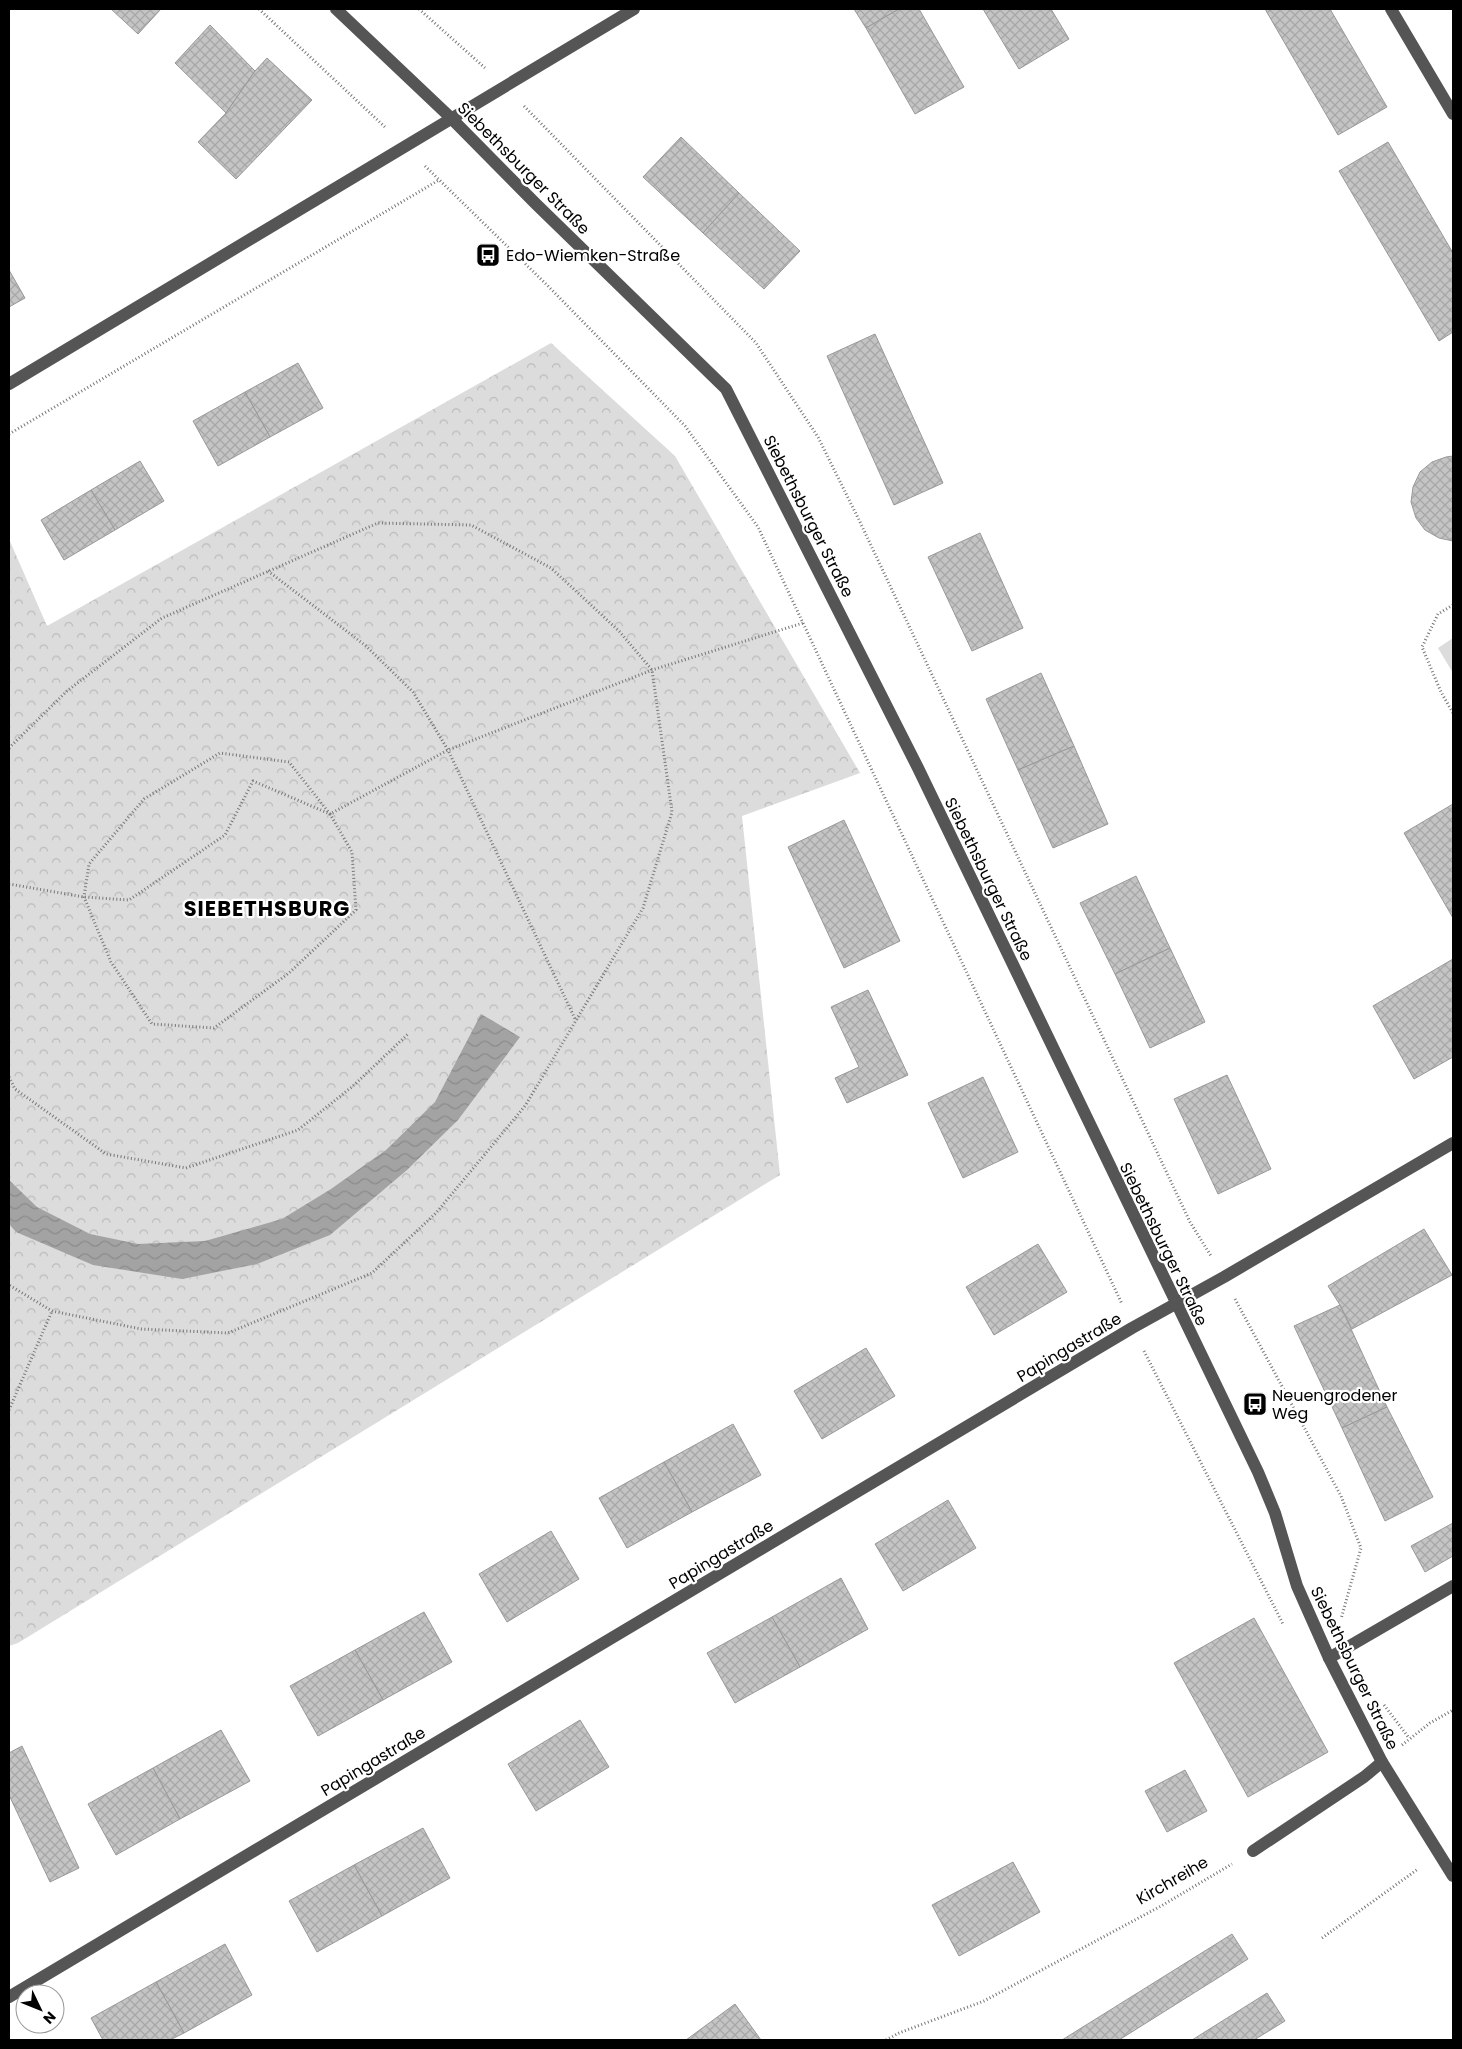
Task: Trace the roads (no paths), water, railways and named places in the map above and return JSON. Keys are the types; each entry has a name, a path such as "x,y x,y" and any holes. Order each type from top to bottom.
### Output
{"street":[{"name":"Siebethsburger Straße","path":"336,9 451,118 536,204 726,388 922,777 1175,1305 1258,1472 1275,1513 1297,1586 1329,1658 1382,1762 1453,1876"},
{"path":"9,384 634,9"},
{"path":"1391,9 1453,114"},
{"name":"Papingastraße","path":"9,1997 1132,1328 1175,1305 1453,1143"},
{"path":"1329,1658 1453,1586"},
{"path":"1253,1851 1364,1777 1382,1762"}],"water":[{"path":"481,1014 520,1037 458,1120 407,1170 330,1235 257,1264 182,1279 93,1265 16,1232 9,1224 9,1180 37,1207 90,1234 138,1244 205,1241 282,1219 331,1189 386,1150 435,1102"}],"place":[{"name":"Edo-Wiemken-Straße","path":"488,255"},
{"name":"Neuengrodener Weg","path":"1255,1404"}],"district":[{"name":"SIEBETHSBURG","path":"267,909"}]}
